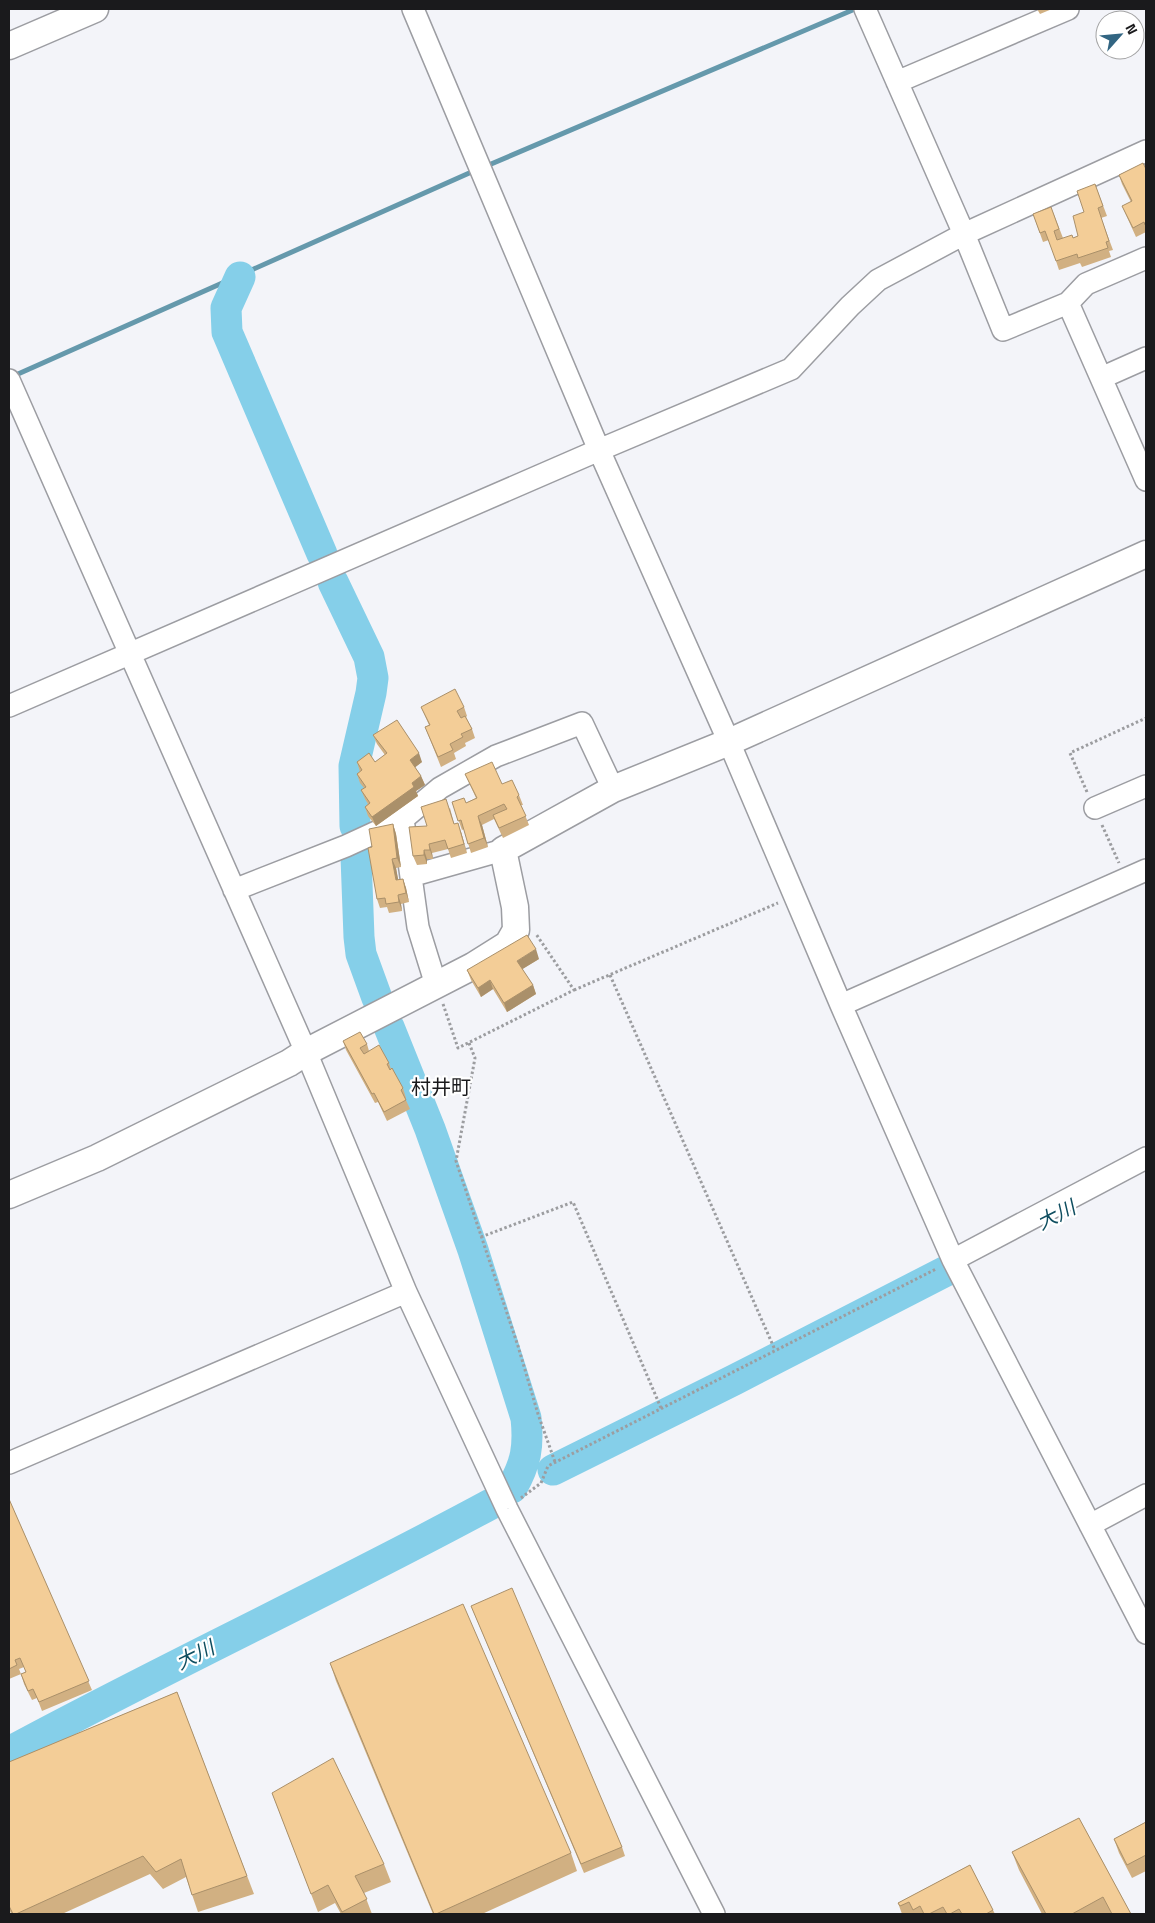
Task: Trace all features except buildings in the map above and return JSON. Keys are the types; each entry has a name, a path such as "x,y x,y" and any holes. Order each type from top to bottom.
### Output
{"street":[{"path":"9,46 95,9"},
{"path":"413,9 599,450 729,742 841,1006 953,1260 1146,1633"},
{"path":"897,82 1068,9"},
{"path":"866,11 964,234 1003,330 1068,303 1086,284 1146,258"},
{"path":"9,706 599,450 792,369 850,306 878,280 964,234 1146,151"},
{"path":"1068,303 1146,480"},
{"path":"1101,378 1146,358"},
{"path":"9,380 306,1052 406,1292 507,1509 714,1914"},
{"path":"411,876 503,850 613,789 729,742 1146,554"},
{"path":"234,890 346,846 403,819 440,788 496,756 582,723 613,789"},
{"path":"1095,808 1146,786"},
{"path":"403,819 418,927 436,985"},
{"path":"9,1195 97,1158 289,1064 306,1052 436,985 508,944 516,930 515,907 503,850"},
{"path":"841,1006 1146,870"},
{"path":"953,1260 1146,1158"},
{"path":"9,1463 406,1292"},
{"path":"1090,1525 1146,1495"}],"path":[{"path":"436,985 458,1048 574,990 795,896"},
{"path":"508,944 537,934 574,990"},
{"path":"610,975 776,1350"},
{"path":"469,1042 475,1058 456,1161 555,1462"},
{"path":"481,1237 573,1202 661,1408"},
{"path":"507,1509 542,1483 548,1466 555,1462 953,1260"}],"waterway":[{"path":"484,167 855,9"},
{"path":"18,374 476,170"},
{"path":"240,277 226,308 227,332 322,554"},
{"path":"333,582 369,657 373,678 354,766 355,826"},
{"path":"356,857 361,954 377,998"},
{"path":"389,1027 430,1129 473,1250 526,1418 527,1446 521,1471 512,1488"},
{"path":"553,1470 950,1269"},
{"name":"大川","path":"9,1752 491,1504"}],"district":[{"name":"村井町","path":"441,1087"}]}
